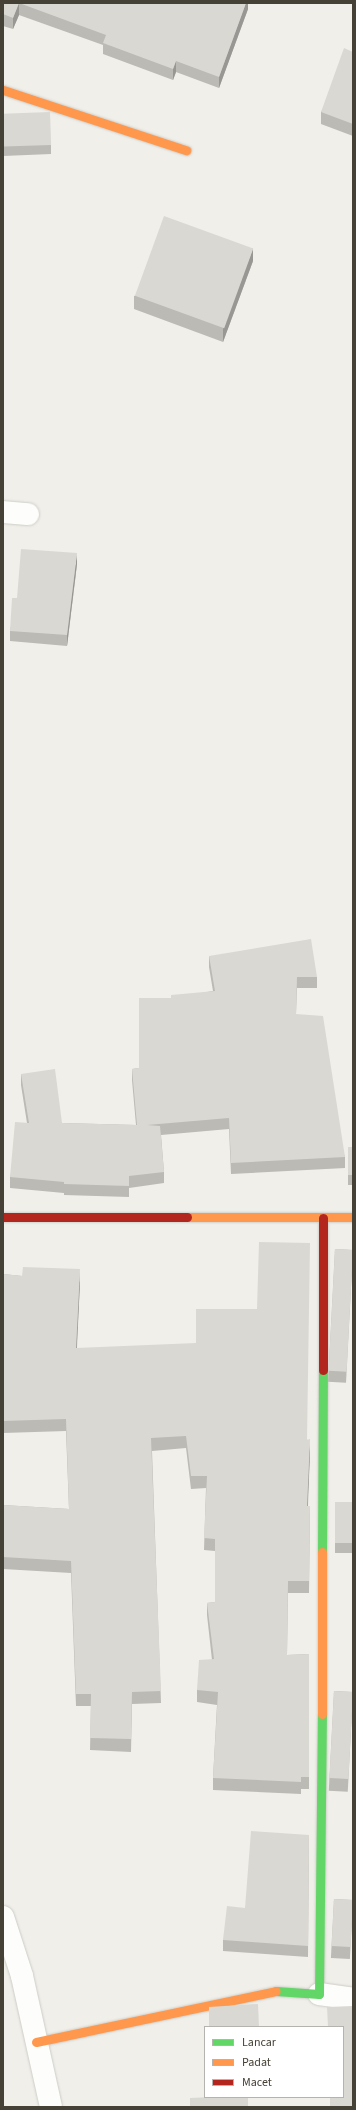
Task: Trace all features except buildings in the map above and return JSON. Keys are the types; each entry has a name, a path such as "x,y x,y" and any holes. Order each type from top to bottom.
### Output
{"street":[{"path":"3,90 186,150"},
{"path":"3,512 28,514"},
{"path":"3,1217 323,1218 353,1216"},
{"path":"318,1994 321,1925 323,1218"},
{"path":"3,1917 22,1976 51,2107"},
{"path":"36,2042 280,1990 353,1999"}],"traffic: fast":[{"path":"322,1552 323,1370"},
{"path":"276,1991 319,1994 322,1714"}],"traffic: slow":[{"path":"3,90 186,150"},
{"path":"187,1217 353,1217"},
{"path":"322,1552 322,1714"},
{"path":"36,2042 276,1991"}],"traffic: jam":[{"path":"3,1217 187,1217"},
{"path":"323,1218 323,1370"}]}
